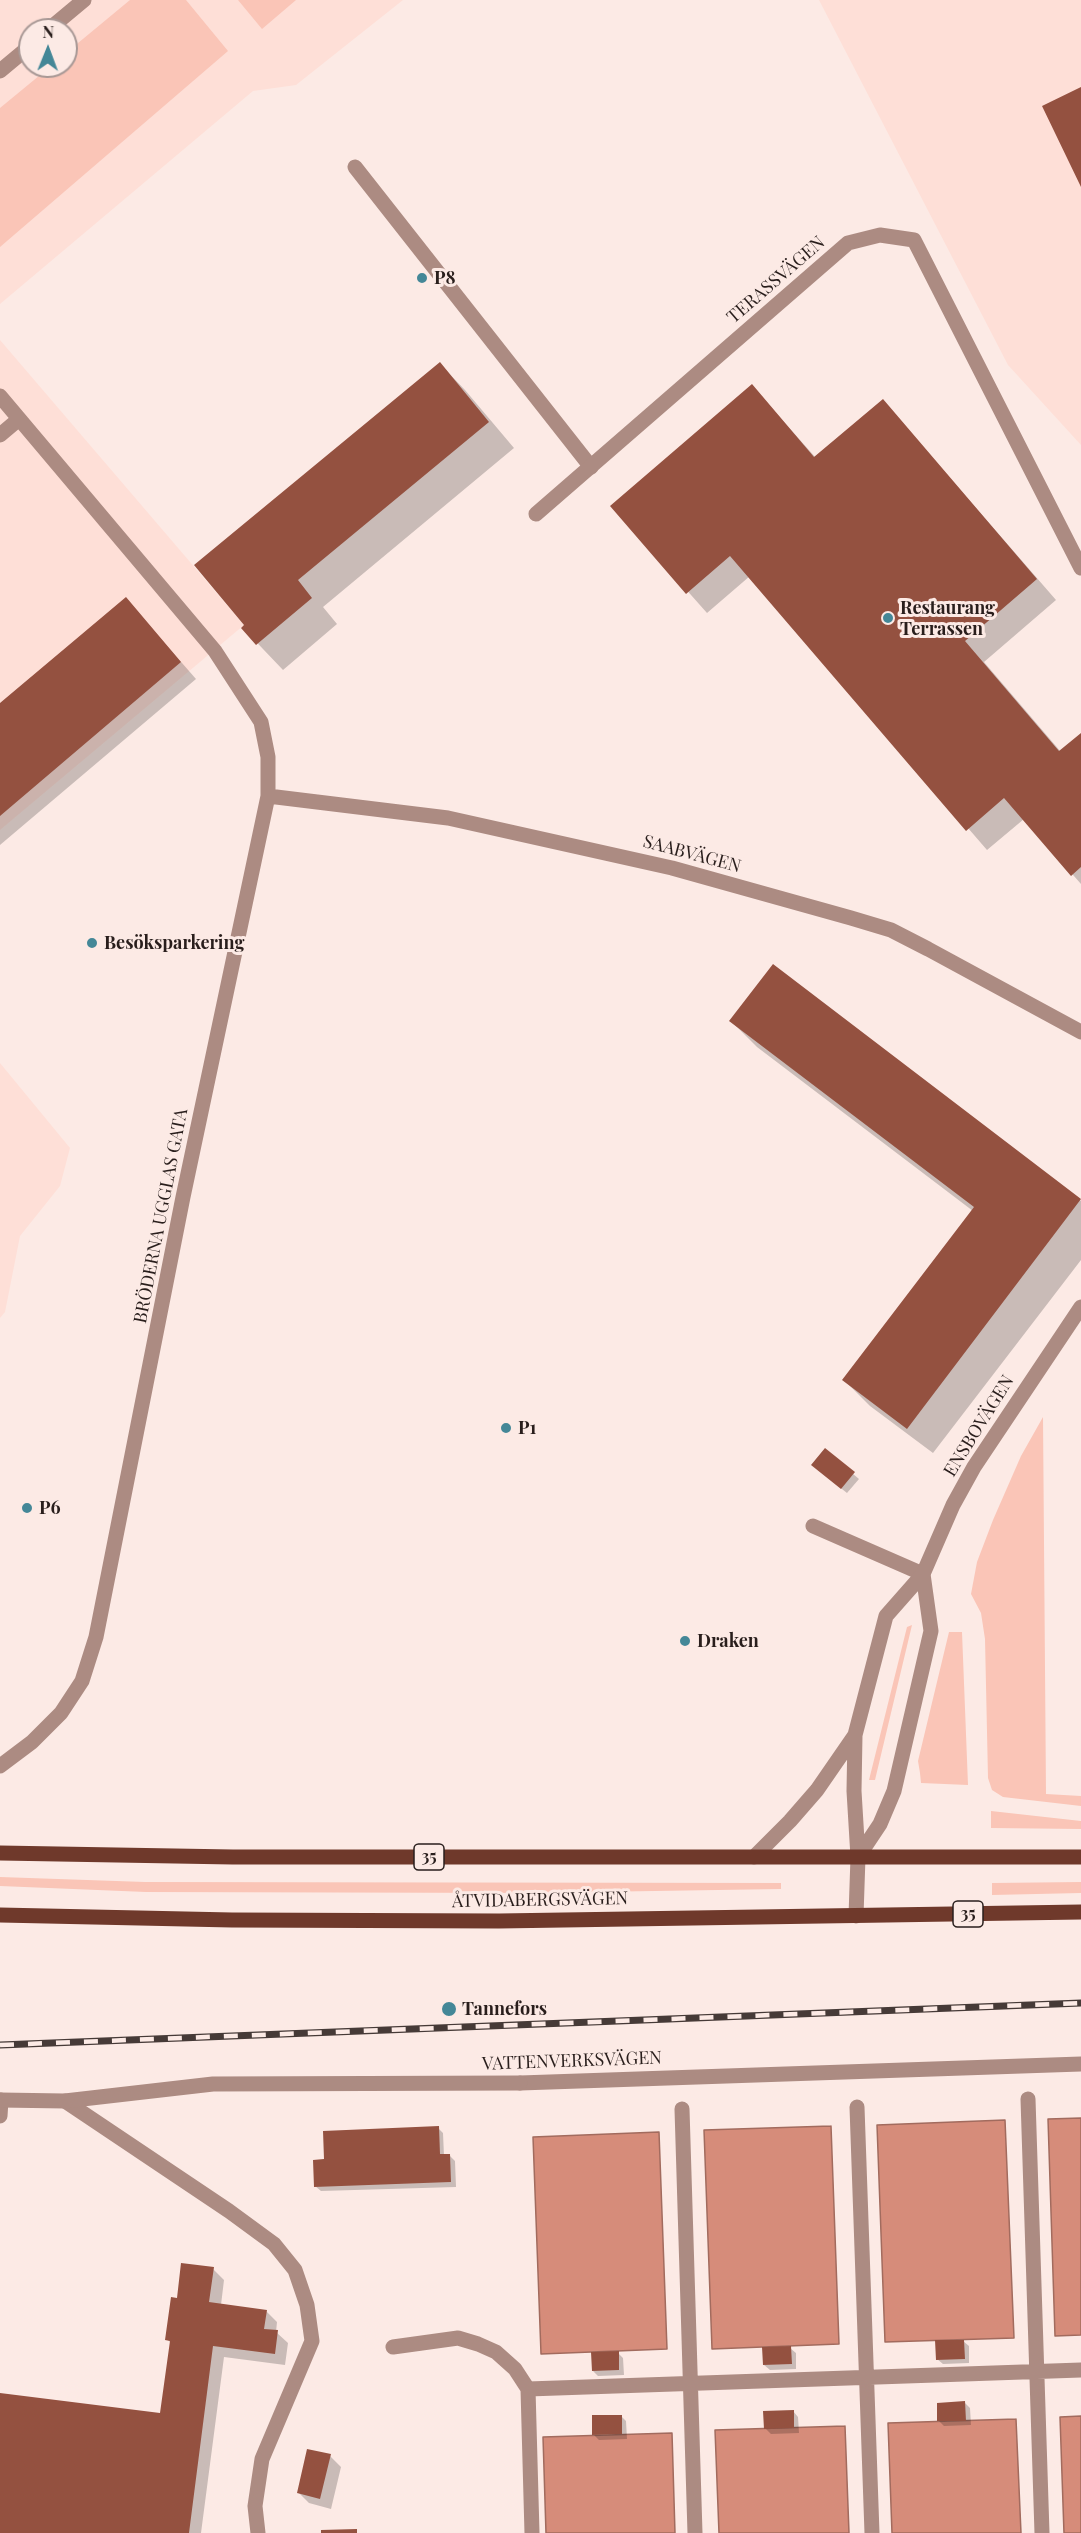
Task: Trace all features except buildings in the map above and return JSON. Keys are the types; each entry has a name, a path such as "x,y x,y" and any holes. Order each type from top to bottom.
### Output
{"main road":[{"name":"35","path":"0,1853 233,1857 1081,1857"},
{"name":"ÅTVIDABERGSVÄGEN","path":"0,1915 406,1921 1081,1912"}],"street":[{"path":"62,18 84,0"},
{"path":"0,71 18,56"},
{"path":"355,167 591,467"},
{"name":"TERASSVÄGEN","path":"536,514 848,243 880,235 914,240 1081,568"},
{"name":"BRÖDERNA UGGLAS GATA","path":"0,396 215,651 261,722 268,757 268,796 183,1197 96,1637 82,1681 61,1713 32,1742 0,1766"},
{"path":"0,435 19,418"},
{"name":"SAABVÄGEN","path":"268,796 448,818 672,867 891,930 1081,1032"},
{"name":"ENSBOVÄGEN","path":"856,1916 858,1857 854,1791 855,1734 886,1616 923,1574 952,1505 974,1467 1081,1307"},
{"path":"813,1526 923,1574 931,1631 894,1791 880,1824 858,1857"},
{"name":"ENSBOVÄGEN","path":"754,1857 817,1790 855,1734"},
{"name":"VATTENVERKSVÄGEN","path":"0,2106 213,2084 520,2083 1081,2064"},
{"path":"1028,2099 1042,2533"},
{"path":"65,2101 229,2211 274,2244 295,2270 307,2305 312,2341 262,2459 255,2506 258,2533"},
{"path":"857,2108 872,2533"},
{"path":"682,2109 695,2533"},
{"path":"393,2347 458,2338 496,2352 515,2369 528,2390 532,2533"},
{"path":"528,2390 1081,2370"}],"shaded area":[{"path":"0,0 403,0 296,85 253,91 0,304"},
{"path":"130,0 186,0 228,51 0,247 0,108 36,78 78,78 78,43"},
{"path":"238,0 296,0 262,29"},
{"path":"819,0 1081,0 1081,445 1008,365"},
{"path":"0,340 244,625 0,830"},
{"path":"0,1063 70,1148 60,1186 20,1236 5,1312 0,1318"},
{"path":"1043,1417 1046,1794 1081,1796 1081,1806 1003,1797 992,1790 988,1778 985,1639 981,1613 971,1594 977,1562 993,1520 1021,1456"},
{"path":"912,1625 875,1780 869,1780 907,1627"},
{"path":"949,1632 962,1632 968,1785 921,1783 918,1761"},
{"path":"991,1811 1081,1821 1081,1829 991,1828"},
{"path":"0,1877 145,1882 781,1883 781,1889 528,1893 146,1892 0,1886"},
{"path":"1081,1882 1081,1893 992,1895 992,1883"},
{"path":"1081,2118 1081,2335 1055,2336 1048,2119"},
{"path":"1005,2120 1014,2338 885,2342 877,2125"},
{"path":"831,2126 839,2344 712,2349 704,2130"},
{"path":"659,2132 667,2349 541,2354 533,2137"},
{"path":"1081,2416 1081,2533 1064,2533 1060,2417"},
{"path":"1016,2419 1021,2533 892,2533 888,2423"},
{"path":"845,2426 849,2533 719,2533 715,2430"},
{"path":"672,2433 675,2533 546,2533 543,2437"}],"railway":[{"path":"0,2045 1081,2003"}],"place":[{"name":"P8","path":"422,278"},
{"name":"Restaurang Terrassen","path":"888,618"},
{"name":"Besöksparkering","path":"92,943"},
{"name":"P1","path":"506,1428"},
{"name":"P6","path":"27,1508"},
{"name":"Draken","path":"685,1641"},
{"name":"Tannefors","path":"449,2009"}]}
